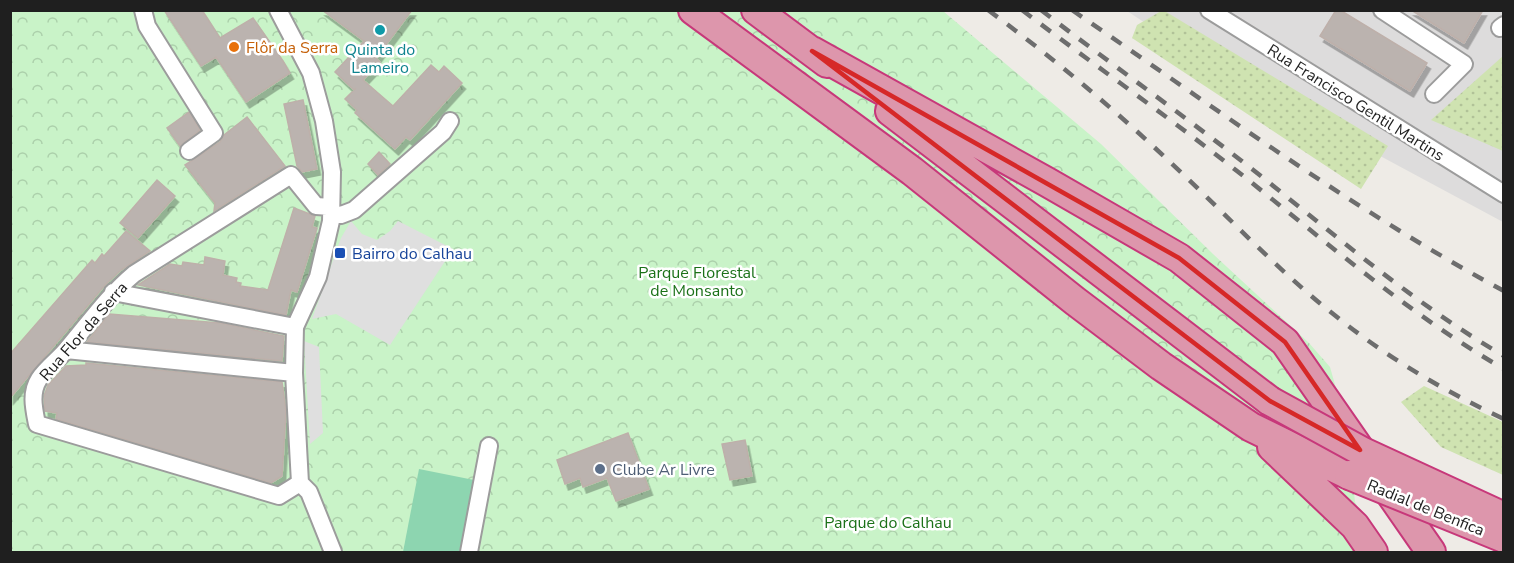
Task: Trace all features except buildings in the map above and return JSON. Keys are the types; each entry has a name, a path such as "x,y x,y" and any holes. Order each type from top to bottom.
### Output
{"highway":[{"path":"693,10 912,171 1075,301 1161,366 1251,427 1355,526 1373,552"},
{"path":"756,10 1270,401 1363,452 1503,517"},
{"path":"812,51 1179,258 1285,342 1431,552"},
{"name":"Radial de Benfica","path":"1251,427 1349,475 1503,538"}],"street":[{"path":"143,10 147,26 214,133 189,151"},
{"path":"278,10 310,73 324,121 332,172 331,210 318,277 295,327 294,373 300,483 309,492 333,552"},
{"name":"Rua Francisco Gentil Martins","path":"1209,10 1503,194"},
{"path":"1382,10 1464,64 1434,94"},
{"path":"331,210 341,214 354,210 443,132 450,121"},
{"name":"Rua Flor da Serra","path":"300,483 279,496 37,424 33,405 34,392 39,380 113,292 134,273 291,175 316,206 331,210"},
{"path":"113,292 295,327"},
{"path":"66,350 294,373"},
{"path":"469,552 489,446"}],"highlighted area":[{"path":"812,51 1179,258 1285,342 1360,450 1270,401"}],"shaded area":[{"path":"1127,11 1503,11 1503,222 1200,59"},
{"path":"351,221 362,234 377,240 390,231 398,221 453,249 390,345 336,314 312,319 341,238"},
{"path":"304,341 319,347 323,433 310,444"}],"green space":[{"path":"1163,10 1388,146 1361,189 1132,38 1137,25"},
{"name":"Parque Florestal de Monsanto","path":"10,11 943,11 1101,144 1213,254 1309,343 1330,367 1347,427 1355,502 1383,552 11,552"},
{"path":"1503,56 1503,151 1431,120"},
{"path":"1424,386 1503,422 1503,475 1441,447 1401,402"},
{"path":"419,469 479,481 465,552 403,552"}],"railway":[{"path":"988,10 1082,83 1127,122 1273,261 1337,317 1417,373 1504,419"},
{"path":"1022,10 1211,151 1400,300 1504,369"},
{"path":"1041,10 1252,169 1406,291 1504,356"},
{"path":"1072,10 1338,192 1448,260 1504,291"}],"place":[{"name":"Quinta do Lameiro","path":"380,30"},
{"name":"Flôr da Serra","path":"234,47"},
{"name":"Bairro do Calhau","path":"340,253"},
{"name":"Clube Ar Livre","path":"600,469"}],"park label":[{"name":"Parque do Calhau","path":"888,522"}]}
